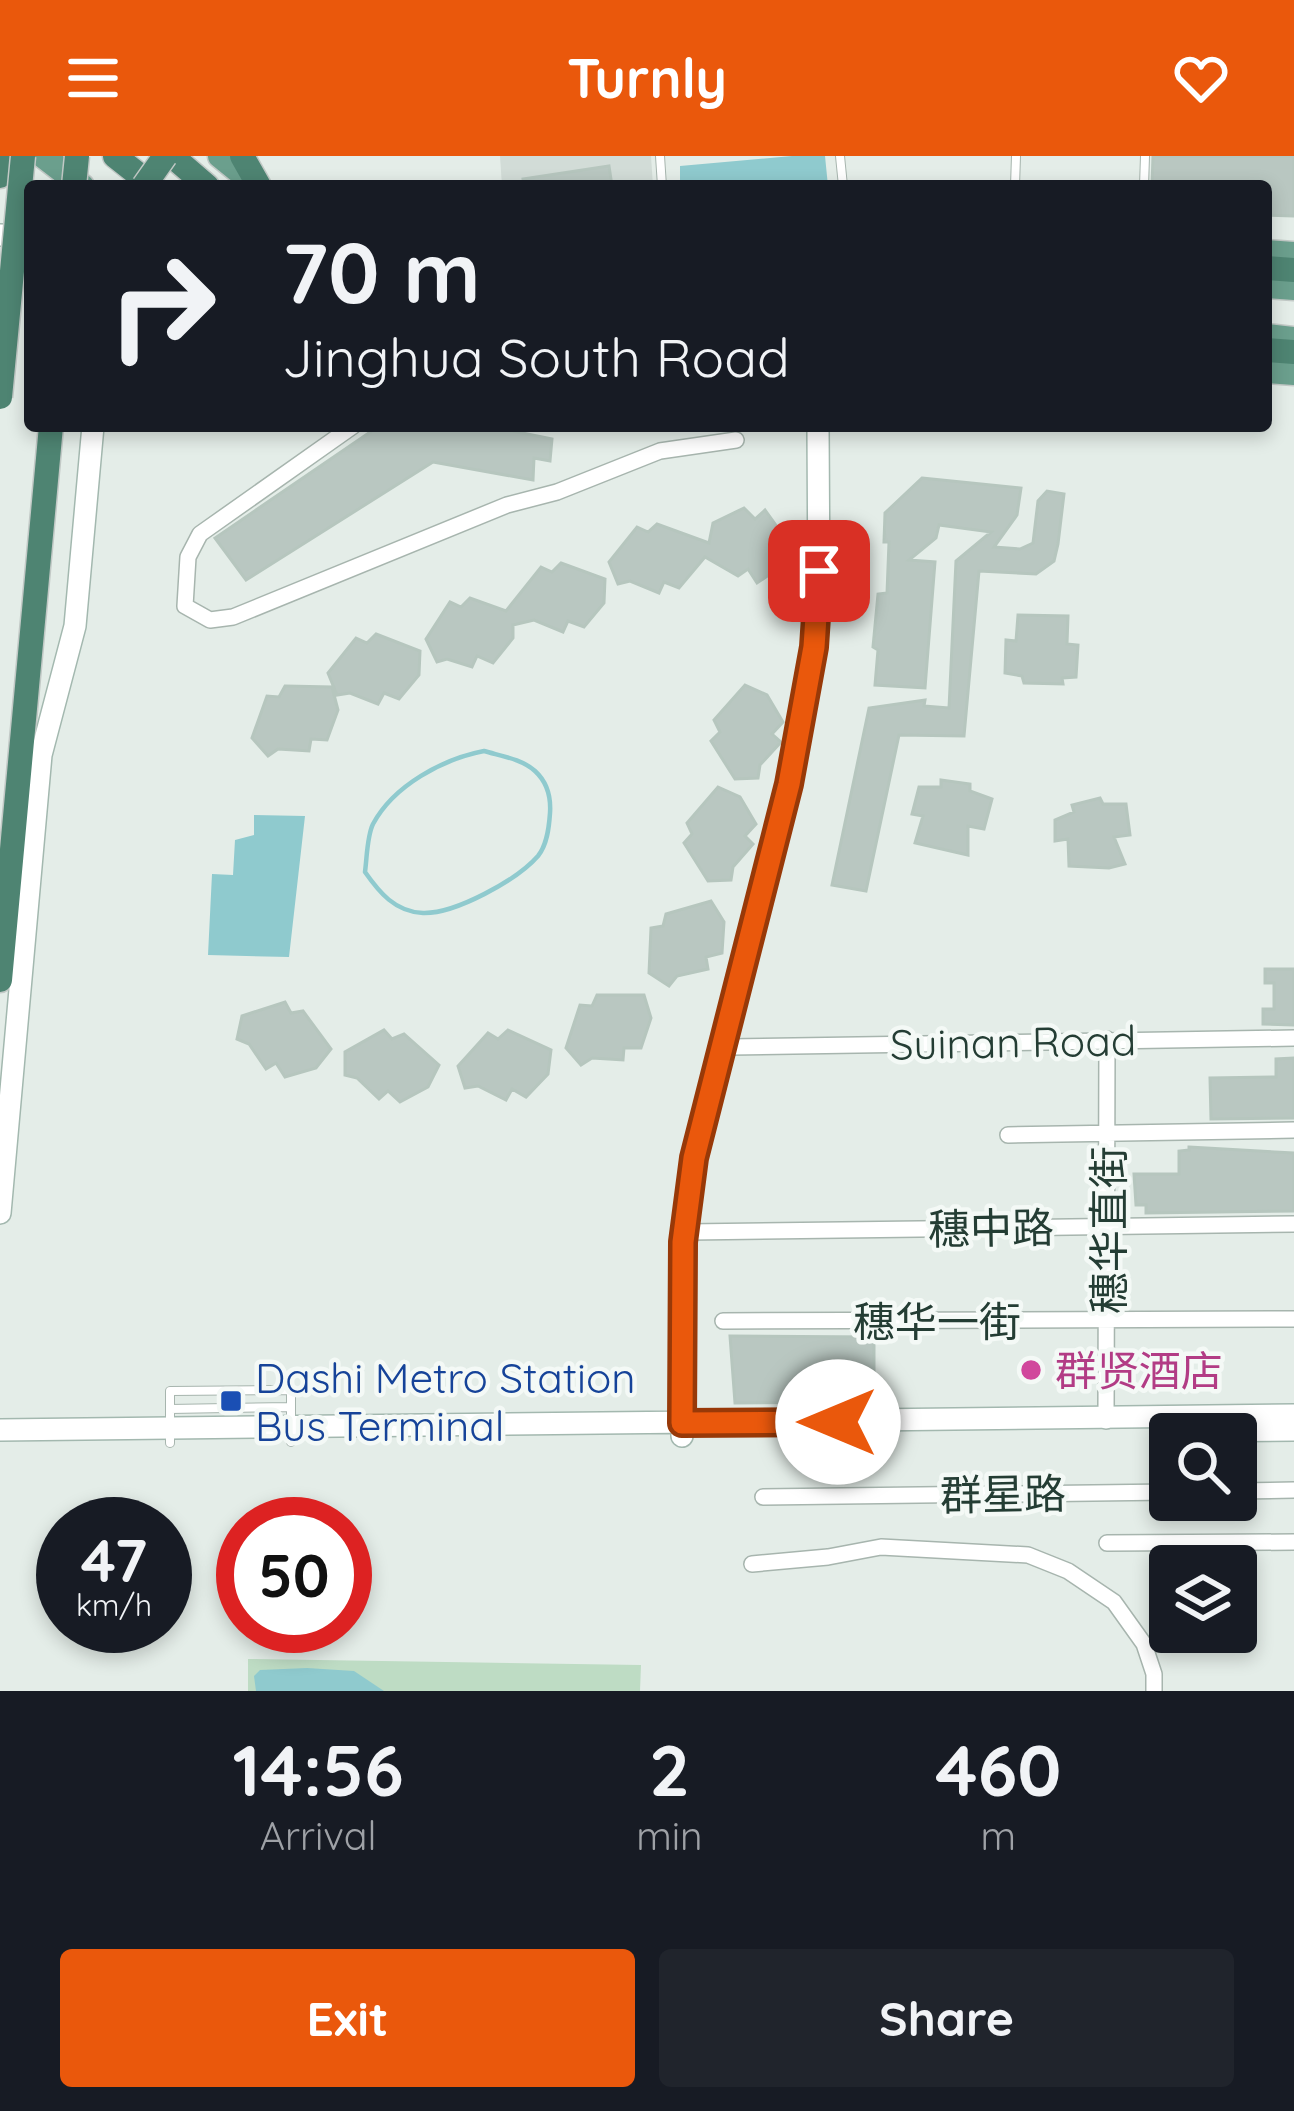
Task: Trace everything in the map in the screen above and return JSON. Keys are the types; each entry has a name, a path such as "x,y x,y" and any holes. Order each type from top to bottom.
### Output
{"highway":[{"path":"0,176 2,156"},
{"path":"0,398 23,156"},
{"path":"115,156 146,180"},
{"path":"149,180 169,156 199,180"},
{"path":"0,980 51,432"},
{"path":"46,488 60,432"}],"main road":[{"path":"44,156 71,180"},
{"path":"220,156 250,180"},
{"path":"0,1213 40,755 73,638 92,432"},
{"path":"682,1430 683,1242 694,1158 789,784 812,661 819,599 818,432"},
{"path":"682,1430 1294,1416"},
{"path":"682,1430 1294,1416"},
{"path":"0,1430 291,1425 1294,1430"},
{"path":"0,1445 170,1427"}],"street":[{"path":"344,432 200,534 188,557 184,606 210,620 233,617 507,505 557,492 660,451 736,440"},
{"name":"Suinan Road","path":"731,1047 1294,1038"},
{"name":"穗华直街","path":"1106,1421 1107,1040"},
{"path":"1008,1136 1294,1130"},
{"name":"穗中路","path":"689,1232 1294,1225"},
{"name":"穗华一街","path":"723,1322 1294,1319"},
{"path":"1257,1491 1294,1490"},
{"name":"群星路","path":"764,1497 1149,1492"},
{"path":"1107,1543 1294,1542"},
{"path":"752,1564 881,1547 1028,1555 1092,1583 1114,1602 1144,1644 1154,1691"}],"lane":[{"path":"291,1390 291,1425 170,1427 170,1391 291,1390"}],"shaded area":[{"path":"500,156 651,156 653,180 502,180"}],"green space":[{"path":"248,1659 641,1665 640,1691 248,1691"}],"water":[{"path":"825,156 827,180 680,180 680,166"},
{"path":"254,815 305,816 289,957 208,955 212,874 233,875 235,840 254,835"},
{"path":"260,1670 354,1671 384,1691 256,1691 254,1676"}],"building":[{"path":"1153,156 1294,156 1294,216 1272,215 1272,180 1152,180"},
{"path":"609,166 611,180 523,180"},
{"path":"370,432 518,432 552,439 550,461 534,458 533,480 433,462 246,580 215,538"},
{"path":"922,478 1021,488 1017,515 994,547 1020,549 1033,543 1038,501 1047,491 1064,494 1058,544 1054,561 1036,574 979,571 964,736 899,735 866,891 832,885 869,708 925,700 924,706 949,708 956,561 991,532 939,525 936,538 909,560 935,562 925,688 875,685 878,594 887,593 885,513"},
{"path":"744,508 755,519 765,510 790,545 779,568 757,583 748,569 738,576 705,557 679,588 664,582 659,593 630,581 618,584 609,562 637,527 648,532 657,524 709,543 713,523"},
{"path":"561,563 605,579 604,603 584,627 568,621 563,632 534,620 513,625 513,638 493,663 477,656 472,667 447,659 437,662 426,639 450,602 461,607 470,598 506,611 541,567 552,572"},
{"path":"1018,615 1068,616 1067,644 1078,645 1076,677 1062,678 1063,684 1024,683 1022,676 1005,673 1006,640 1016,641"},
{"path":"376,634 420,651 419,675 399,699 384,693 378,704 350,693 337,695 328,673 356,638 367,643"},
{"path":"745,685 767,695 783,722 772,734 781,742 760,765 758,778 735,779 711,741 720,732 714,720"},
{"path":"285,686 332,687 338,710 327,740 311,739 309,751 278,749 268,756 252,738 267,696 279,697"},
{"path":"941,780 970,784 970,791 992,799 984,829 968,826 968,855 915,843 923,816 912,814 919,787 941,787"},
{"path":"718,787 740,797 756,824 745,836 753,844 733,867 731,880 708,881 684,843 692,834 687,823"},
{"path":"1100,798 1103,804 1126,804 1130,835 1114,837 1125,864 1069,866 1068,839 1055,841 1055,820 1074,812 1072,805"},
{"path":"711,901 724,922 722,953 706,957 708,969 677,976 669,986 649,973 651,928 663,926 666,914"},
{"path":"1265,969 1294,969 1294,1025 1263,1024 1263,1009 1274,1009 1274,983 1265,983"},
{"path":"597,995 644,995 651,1018 641,1048 624,1048 623,1060 592,1058 581,1065 566,1048 580,1005 592,1006"},
{"path":"285,1002 291,1013 303,1011 331,1049 316,1068 285,1077 276,1063 266,1069 249,1044 237,1039 242,1016"},
{"path":"384,1030 392,1039 404,1034 439,1065 428,1087 400,1102 388,1091 379,1099 357,1078 345,1075 345,1052"},
{"path":"508,1030 551,1050 548,1074 526,1097 512,1089 506,1100 478,1086 465,1088 458,1066 488,1033 498,1039"},
{"path":"1294,1058 1294,1118 1211,1119 1210,1078 1276,1077 1276,1059"},
{"path":"1189,1147 1294,1153 1294,1211 1146,1213 1146,1205 1136,1205 1134,1174 1179,1174 1179,1151"},
{"path":"730,1336 874,1337 874,1402 735,1403"}],"waterway":[{"path":"484,751 524,764 543,780 550,807 541,852 501,885 452,908 423,913 396,905 365,872 373,824 393,797 421,776 484,751"}],"place":[{"name":"群贤酒店","path":"1031,1370"},
{"name":"Dashi Metro Station Bus Terminal","path":"231,1401"}],"route":[{"path":"819,571 814,647 789,784 694,1158 683,1242 682,1423 838,1422"}]}
